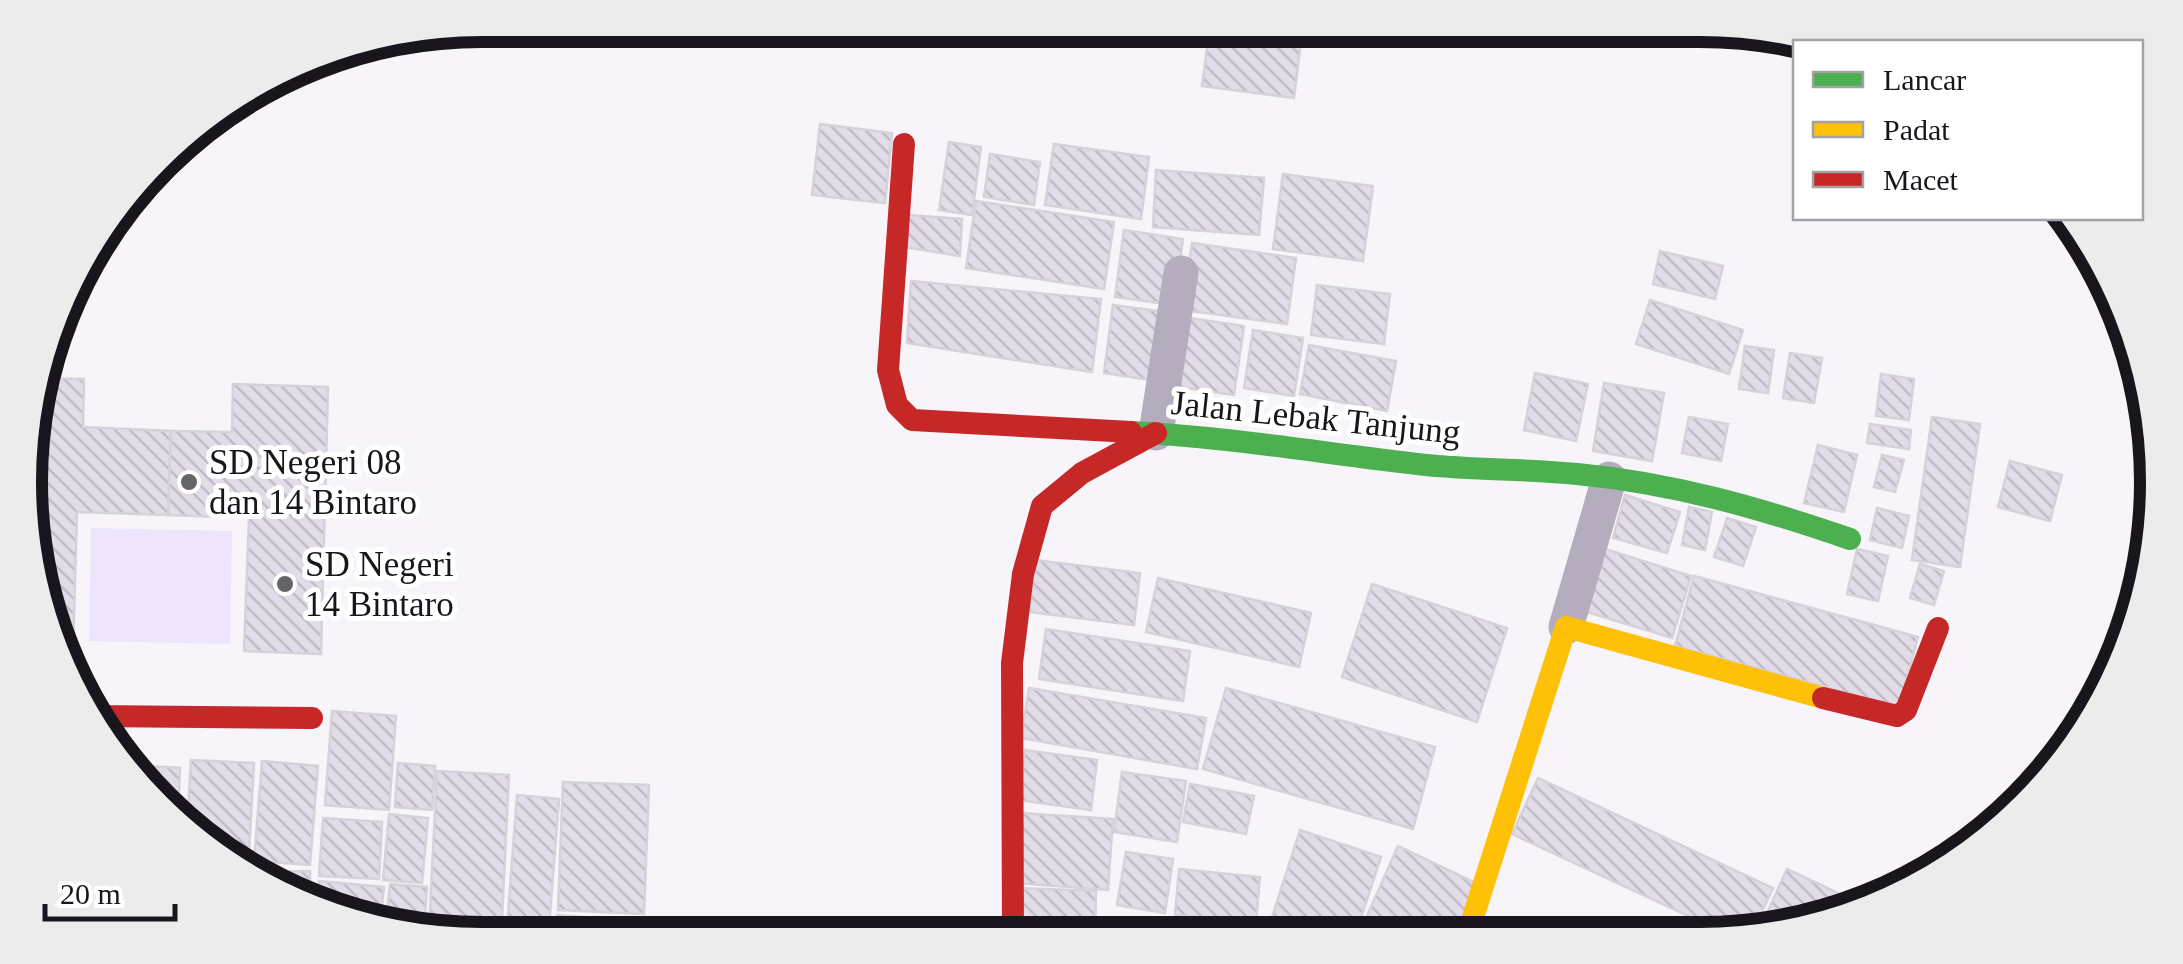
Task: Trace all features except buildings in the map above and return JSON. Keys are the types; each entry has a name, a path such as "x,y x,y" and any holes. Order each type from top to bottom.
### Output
{"street":[{"path":"904,144 888,370 892,392 912,420 1156,434 1181,274"},
{"name":"Jalan Lebak Tanjung","path":"1014,922 1012,663 1023,574 1042,506 1082,473 1156,434 1428,465 1579,474 1747,504 1850,539"},
{"path":"1471,922 1609,479"},
{"path":"1566,627 1887,716 1897,716 1906,710 1938,628"},
{"path":"110,716 312,718"}],"shaded area":[{"path":"91,528 232,531 230,644 89,641"}],"traffic: fast":[{"path":"1131,432 1426,465 1613,478 1716,498 1850,539"}],"traffic: slow":[{"path":"1471,922 1566,627 1823,698"}],"traffic: jam":[{"path":"904,144 888,370 897,405 912,420 1131,432"},
{"path":"1013,922 1012,663 1023,574 1042,506 1082,473 1156,433"},
{"path":"1823,698 1897,716 1906,710 1938,628"},
{"path":"110,716 312,718"}],"place":[{"name":"SD Negeri 08 dan 14 Bintaro","path":"189,482"},
{"name":"SD Negeri 14 Bintaro","path":"285,584"}]}
